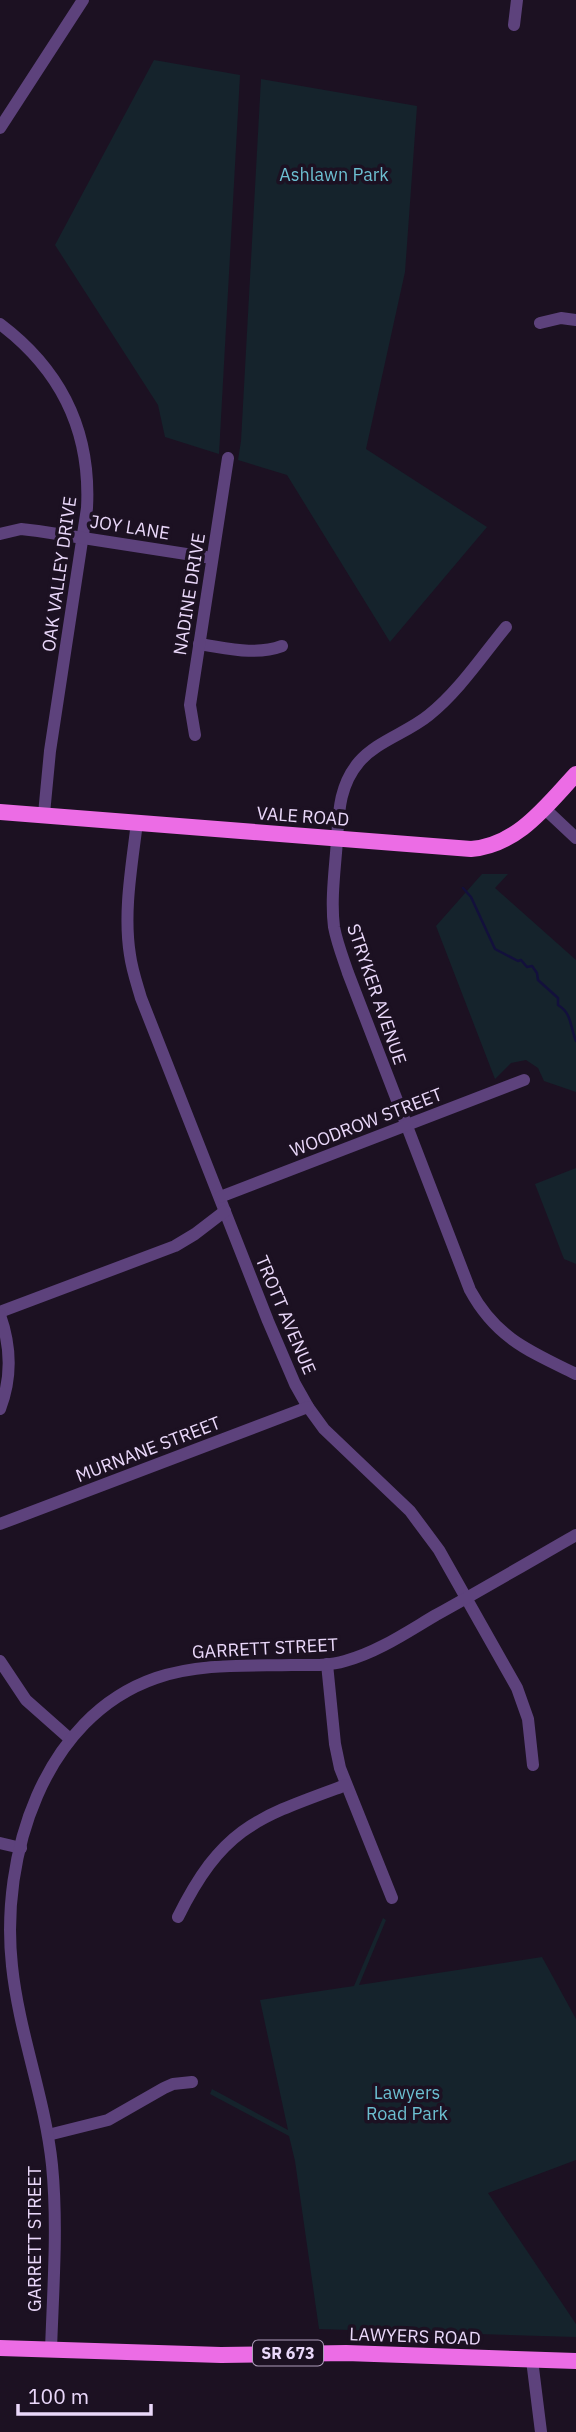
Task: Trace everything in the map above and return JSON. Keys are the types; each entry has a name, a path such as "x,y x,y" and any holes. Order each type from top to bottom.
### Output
{"main road":[{"name":"VALE ROAD","path":"0,812 483,848 506,840 520,831 576,774"},
{"name":"LAWYERS ROAD","path":"0,2348 221,2355 346,2353 576,2361"}],"street":[{"path":"0,128 83,0"},
{"path":"514,25 517,0"},
{"path":"540,323 561,318 576,320"},
{"name":"OAK VALLEY DRIVE","path":"0,324 24,345 49,373 71,409 84,448 88,488 83,538 50,751 44,814"},
{"name":"NADINE DRIVE","path":"195,735 190,705 228,458"},
{"name":"JOY LANE","path":"0,534 21,530 212,558"},
{"name":"STRYKER AVENUE","path":"506,627 446,700 411,728 382,743 360,761 345,784 336,838 334,926 339,949 470,1290 494,1324 511,1339 576,1374"},
{"path":"199,644 251,652 282,646"},
{"path":"544,807 576,838"},
{"name":"TROTT AVENUE","path":"137,822 128,910 128,942 132,964 141,998 268,1321 308,1407 340,1445 410,1511 439,1550 517,1688 528,1719 533,1765"},
{"name":"WOODROW STREET","path":"220,1197 524,1080"},
{"path":"0,1409 9,1370 6,1333 0,1314 175,1246 225,1211"},
{"name":"MURNANE STREET","path":"0,1524 308,1407"},
{"name":"GARRETT STREET","path":"51,2350 54,2195 48,2135 6,1969 11,1898 20,1849 51,1767 70,1740 100,1709 152,1679 210,1666 327,1664 345,1661 379,1647 576,1535"},
{"path":"0,1661 26,1700 70,1740"},
{"path":"327,1664 335,1744 346,1785 392,1898"},
{"path":"178,1917 201,1873 213,1857 241,1831 274,1811 346,1785"},
{"path":"0,1843 20,1849"},
{"path":"48,2135 108,2120 164,2088 192,2082"},
{"path":"532,2360 541,2432"}],"green space":[{"name":"Ashlawn Park","path":"154,60 240,75 219,454 165,437 158,405 55,245"},
{"name":"Ashlawn Park","path":"261,79 417,106 405,272 366,449 487,527 390,642 287,475 238,460"},
{"path":"482,874 508,874 495,888 576,960 576,1092 544,1081 538,1068 526,1060 511,1063 495,1079 436,926"},
{"path":"576,1168 576,1264 564,1259 535,1184"},
{"name":"Lawyers Road Park","path":"383,1918 386,1920 359,1985 542,1957 576,2019 576,2160 488,2193 576,2324 576,2337 319,2329 289,2136 210,2094 212,2089 288,2130 260,2000 354,1986"}],"waterway":[{"path":"463,888 471,897 495,949 521,960 527,967 532,966 538,980 558,998 558,1005 568,1016 576,1041"}]}
